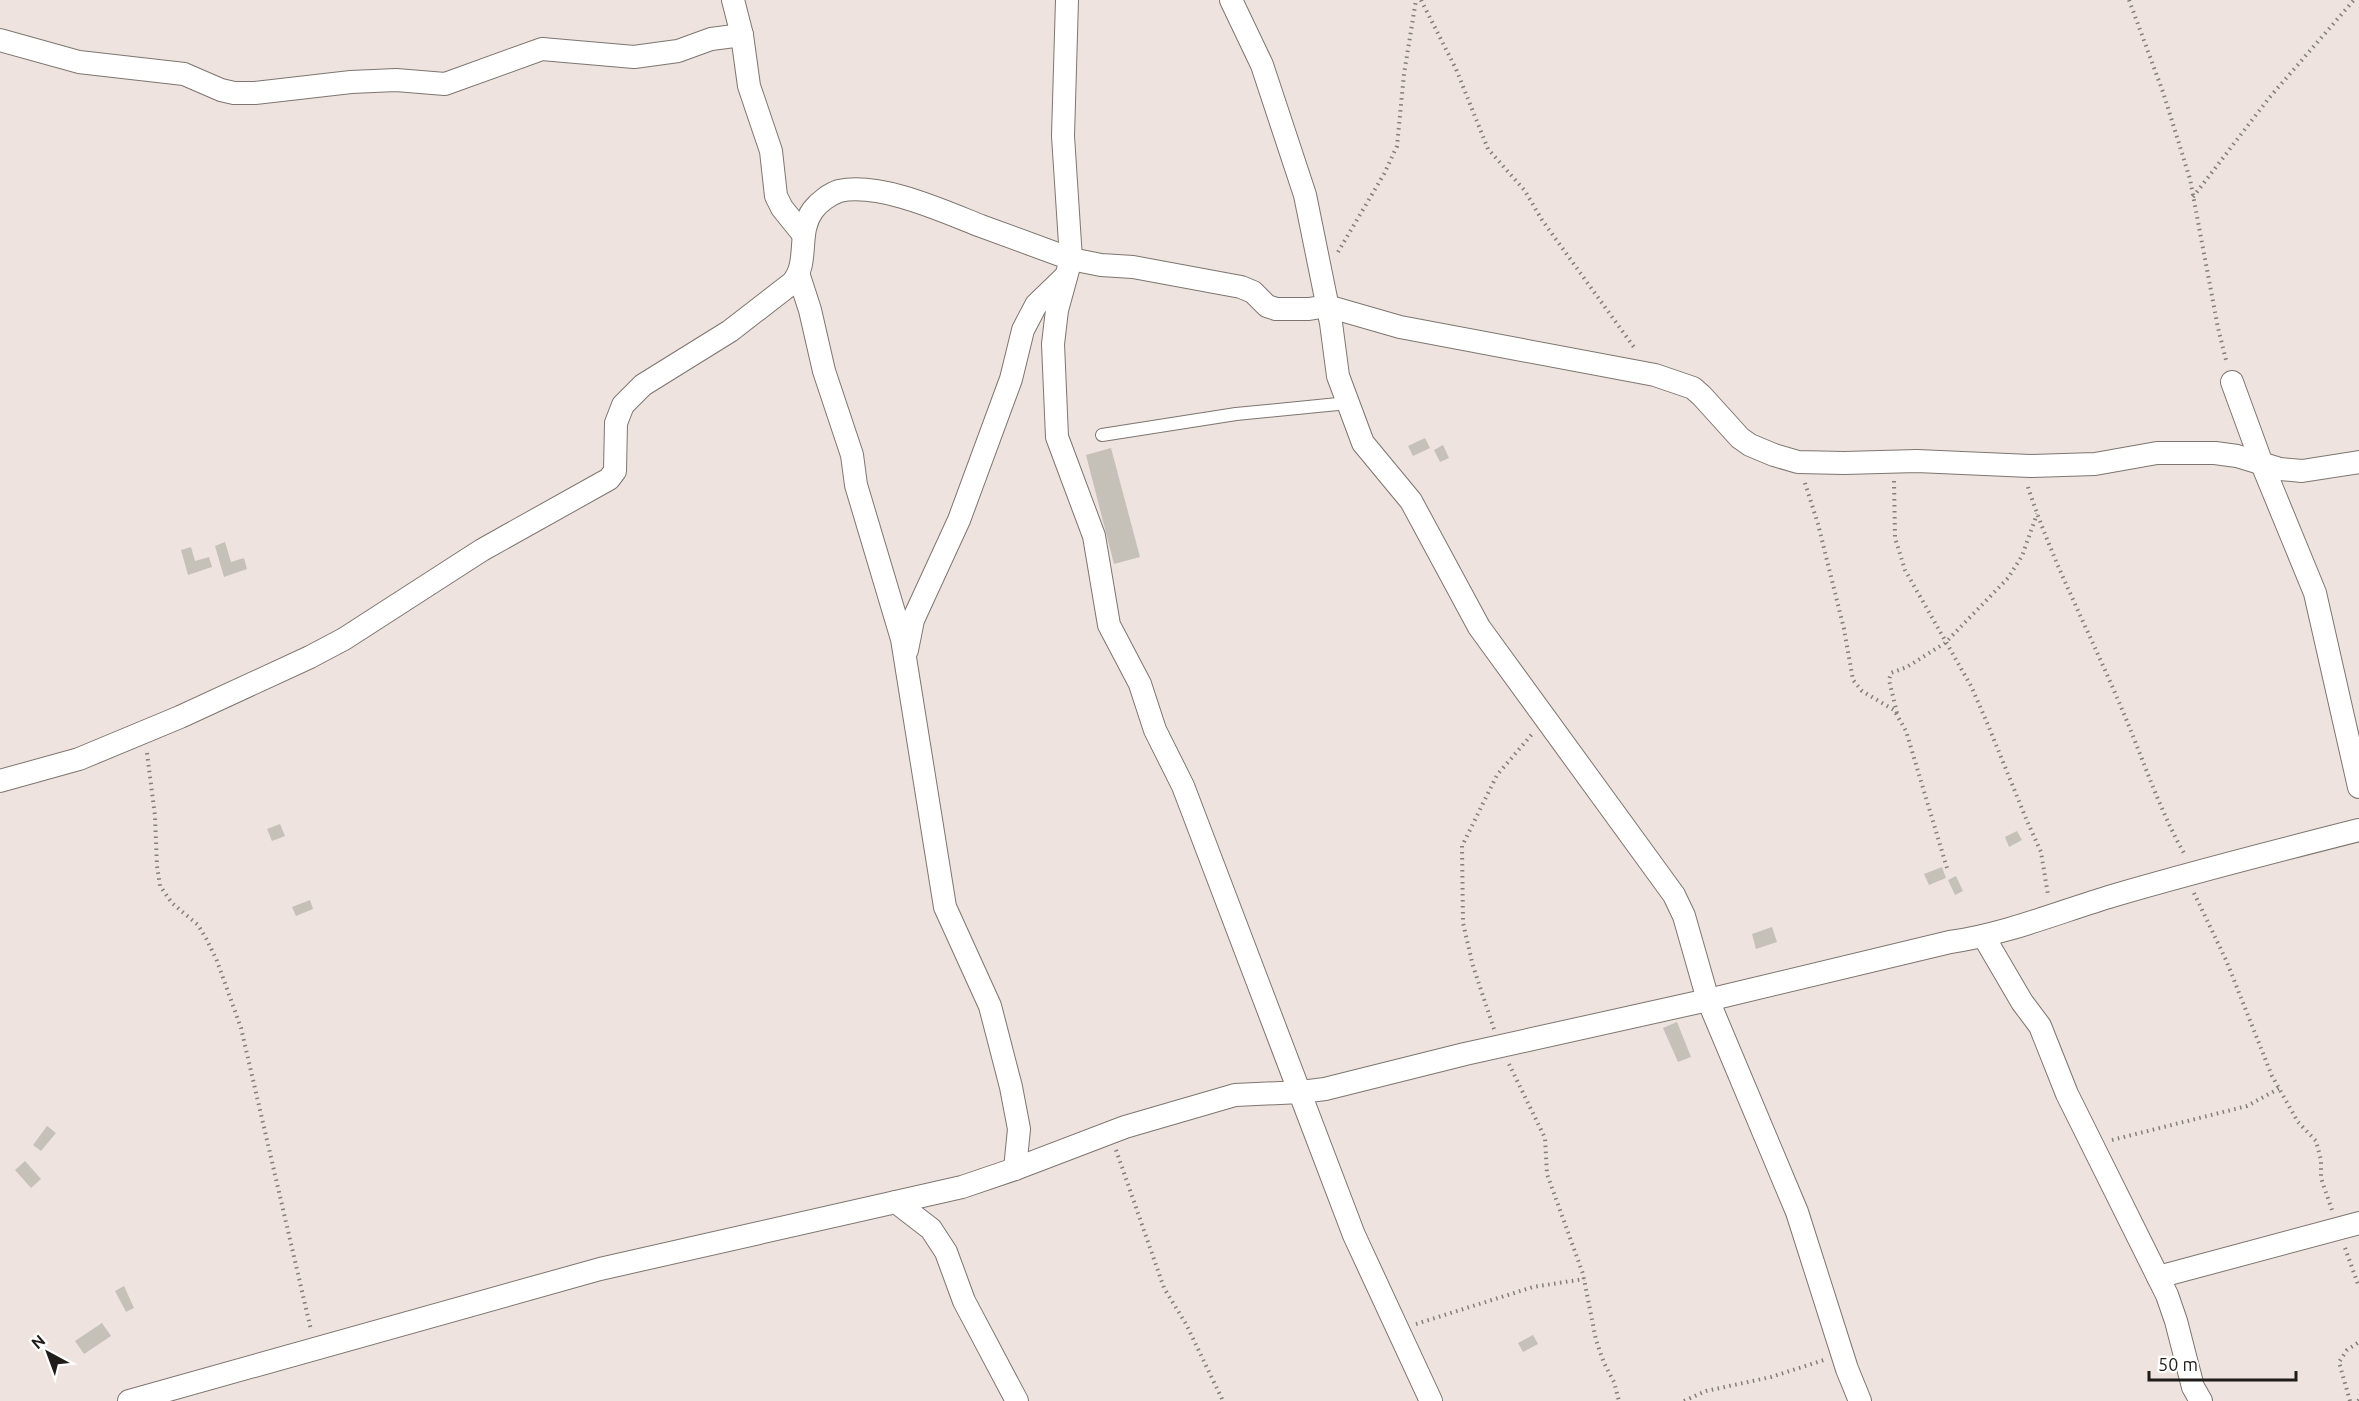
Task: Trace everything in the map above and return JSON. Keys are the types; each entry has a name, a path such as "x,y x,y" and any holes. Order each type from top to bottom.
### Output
{"street":[{"path":"733,0 742,35 749,86 771,151 776,196 782,208 803,234"},
{"path":"1067,0 1063,136 1069,267 1057,310 1053,344 1057,437 1094,536 1109,625 1140,684 1155,730 1183,786 1354,1234 1431,1401"},
{"path":"1232,0 1262,65 1305,195 1338,376 1363,443 1411,501 1479,627 1674,895 1684,916 1708,1000 1797,1212 1842,1354 1860,1401"},
{"path":"0,40 78,62 184,74 221,90 234,93 255,93 351,82 396,80 445,84 542,49 634,57 678,51 711,39 742,35"},
{"path":"1015,1169 1019,1129 1011,1087 990,1006 945,908 902,639 856,485 852,455 824,371 810,310 799,276 803,234 814,209 826,197 838,191 853,190 890,193 1069,267 1101,265 1133,267 1240,287 1253,292 1262,302 1276,309 1309,309 1327,306 1400,327 1655,375 1693,388 1740,438 1750,445 1798,462 2021,466 2095,464 2157,453 2215,453 2237,456 2280,470 2302,471 2359,462"},
{"path":"906,663 913,620 959,520 1011,379 1023,330 1036,305 1069,267"},
{"path":"0,781 79,759 310,657 344,639 482,550 609,479 615,471 616,423 623,405 643,385 730,331 799,276"},
{"path":"2232,382 2262,464 2315,593 2359,787"},
{"path":"129,1401 600,1269 962,1186 1015,1169 1110,1132 1234,1095 1325,1089 1499,1046 1708,1000 1939,944 1984,937 2052,914 2195,882 2359,830"},
{"path":"1984,937 2022,1002 2040,1026 2067,1094 2158,1277 2176,1320 2193,1387 2201,1401"},
{"path":"896,1202 931,1229 946,1252 964,1301 1017,1401"},
{"path":"2158,1277 2348,1226"}],"lane":[{"path":"1102,435 1236,414 1348,403"}],"path":[{"path":"1321,279 1397,146 1404,74 1416,0"},
{"path":"1421,0 1456,69 1488,149 1525,191 1542,220 1655,375"},
{"path":"2129,0 2163,92 2190,179 2218,328 2232,382"},
{"path":"2193,198 2269,98 2354,0"},
{"path":"1798,462 1823,545 1844,629 1853,680 1862,691 1890,706 1897,713"},
{"path":"1894,462 1895,538 1905,570 1971,686 2042,852 2052,914"},
{"path":"2021,466 2072,601 2138,747 2156,798 2189,863 2218,940 2280,1088 2298,1122 2316,1141 2321,1160 2321,1178 2348,1226 2359,1287"},
{"path":"1947,868 1906,731 1897,713 1889,680 1891,673 1907,667 1946,643 2008,579 2022,556 2037,513"},
{"path":"1546,719 1515,752 1497,776 1462,846 1463,923 1473,966 1499,1046 1545,1138 1547,1174 1584,1279 1596,1340 1614,1382 1619,1401"},
{"path":"144,731 155,816 160,886 172,903 198,925 207,940 241,1028 315,1349"},
{"path":"2092,1145 2247,1106 2280,1088"},
{"path":"1110,1132 1164,1288 1186,1324 1223,1401"},
{"path":"1398,1329 1533,1287 1584,1279"},
{"path":"2350,1401 2339,1362 2347,1350 2359,1342"},
{"path":"1684,1401 1706,1391 1771,1377 1842,1354"}],"building":[{"path":"1425,438 1430,448 1413,456 1408,446"},
{"path":"1443,445 1449,458 1440,462 1434,450"},
{"path":"1111,448 1140,557 1114,564 1086,455"},
{"path":"225,542 231,562 244,558 247,569 224,577 215,546"},
{"path":"191,547 195,561 209,557 212,567 188,575 181,550"},
{"path":"280,824 285,836 272,841 267,829"},
{"path":"2017,831 2022,840 2009,847 2005,837"},
{"path":"1942,867 1946,878 1929,885 1924,874"},
{"path":"1956,876 1963,891 1955,895 1948,880"},
{"path":"310,900 313,909 296,916 292,907"},
{"path":"1772,927 1777,942 1756,949 1752,934"},
{"path":"1677,1022 1691,1057 1678,1062 1663,1028"},
{"path":"47,1126 56,1133 41,1151 33,1145"},
{"path":"25,1161 41,1179 31,1188 15,1170"},
{"path":"124,1286 134,1308 126,1312 115,1291"},
{"path":"102,1323 111,1336 84,1354 75,1341"},
{"path":"1533,1335 1538,1344 1523,1352 1518,1343"}]}
